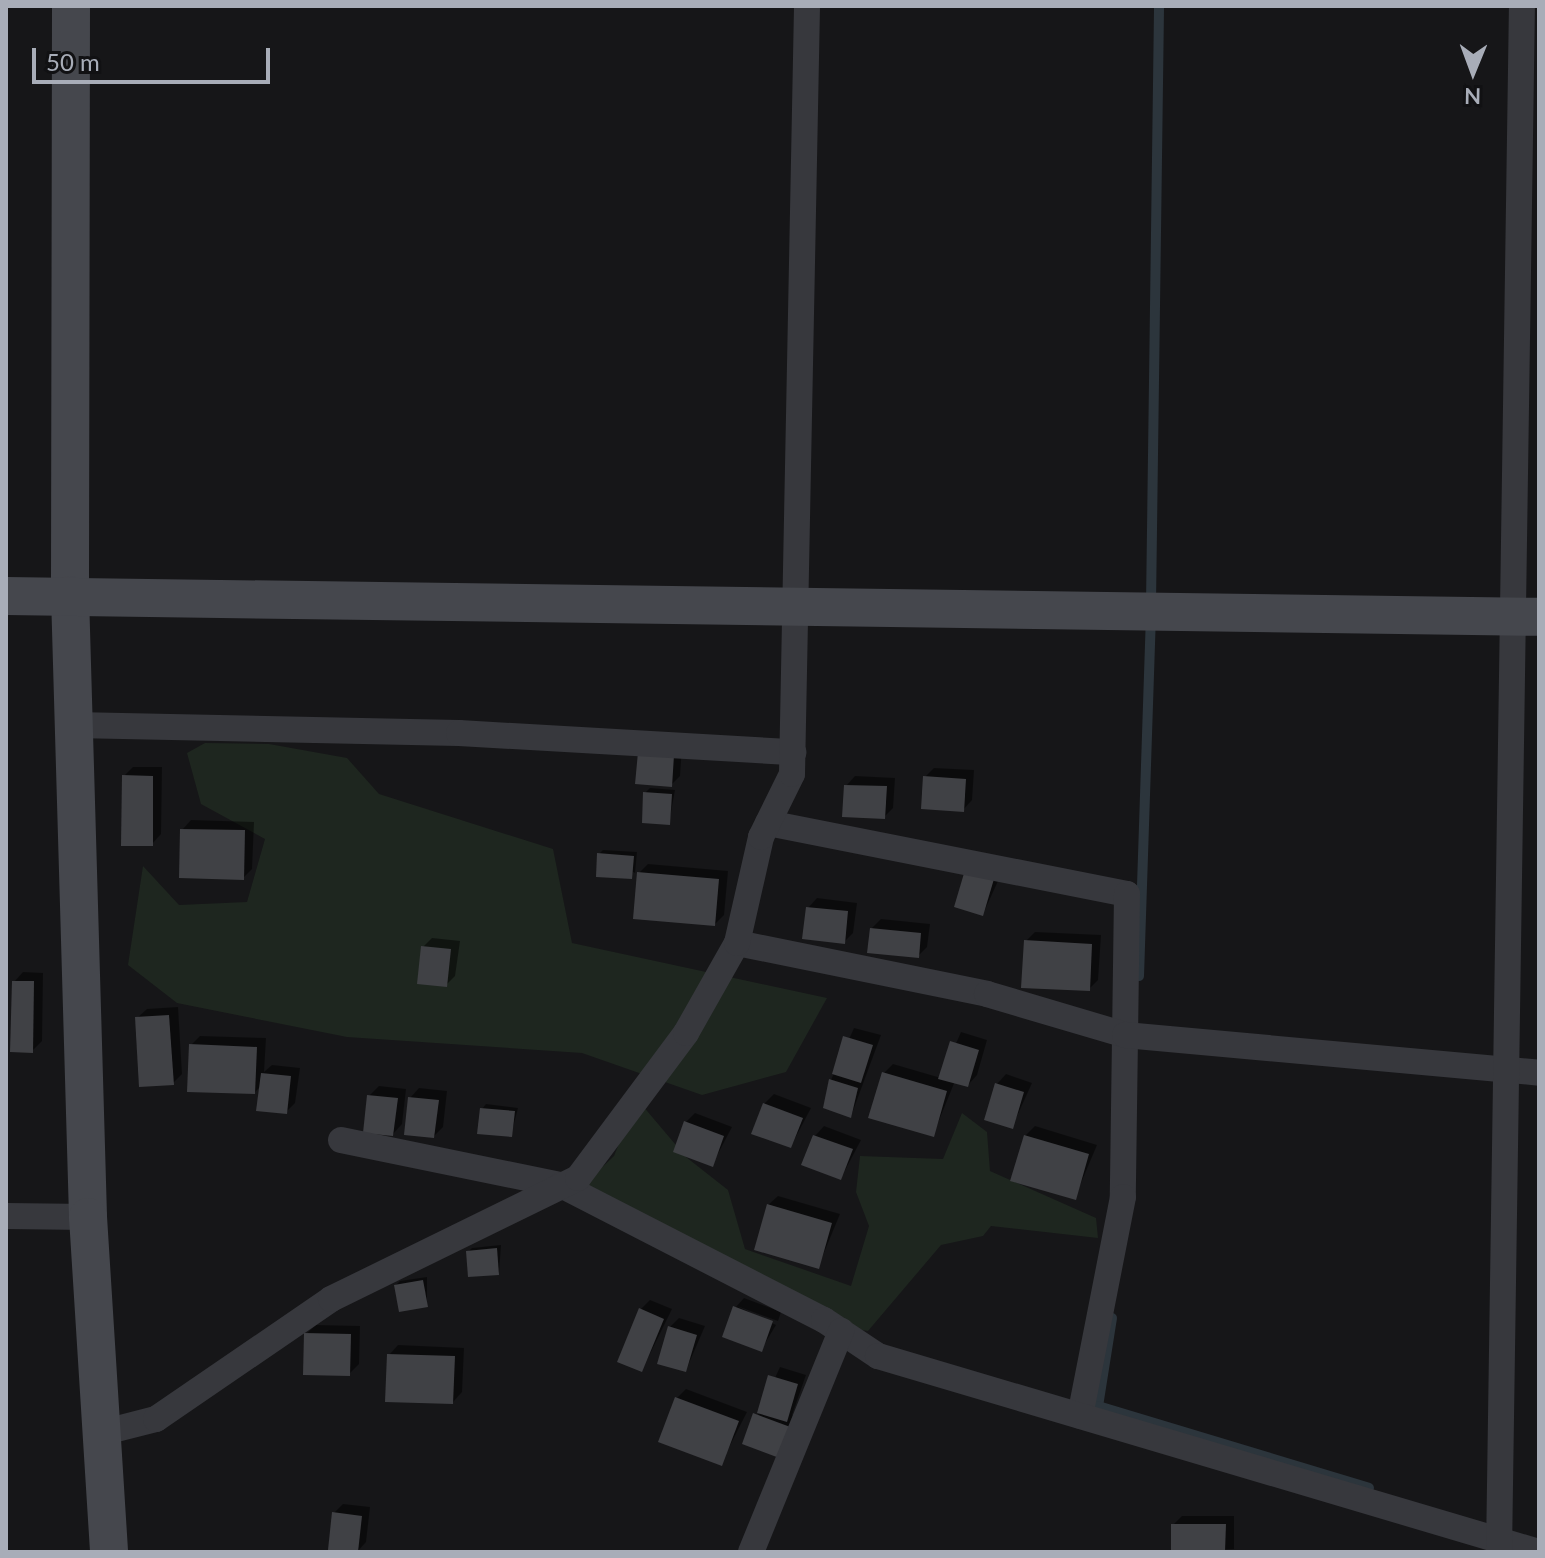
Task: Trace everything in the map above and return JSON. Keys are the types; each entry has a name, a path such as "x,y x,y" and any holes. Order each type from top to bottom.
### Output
{"street":[{"path":"71,6 70,595 88,1217 109,1552"},
{"path":"101,1433 156,1419 331,1299 578,1178 686,1033 737,943 768,823 792,774 807,6"},
{"path":"1499,1546 1506,1070 1526,617 1522,6"},
{"path":"6,596 1526,617"},
{"path":"74,725 446,732 793,752"},
{"path":"768,823 1127,894 1123,1197 1080,1416"},
{"path":"737,943 987,994 1125,1035 1539,1073"},
{"path":"341,1140 561,1185 841,1331 878,1356 1499,1546 1539,1552"},
{"path":"6,1216 88,1217"},
{"path":"751,1552 841,1331"}],"shaded area":[{"path":"205,743 269,744 347,758 379,794 553,849 572,943 827,998 786,1072 702,1095 582,1053 347,1037 177,1003 128,965 143,866 179,905 247,902 265,839 201,804 187,753"},
{"path":"637,1099 686,1157 728,1190 745,1249 851,1286 869,1226 856,1192 860,1156 943,1159 962,1113 987,1132 990,1171 1096,1218 1098,1238 991,1226 983,1236 941,1245 868,1331 831,1325 575,1193 614,1156"}],"building":[{"path":"638,752 674,755 672,787 635,784"},
{"path":"122,775 153,776 153,846 121,846"},
{"path":"923,776 966,779 964,812 921,809"},
{"path":"844,785 887,786 885,819 842,817"},
{"path":"643,792 672,794 670,825 642,823"},
{"path":"180,829 245,830 244,880 179,878"},
{"path":"597,853 634,856 632,879 596,877"},
{"path":"965,870 994,879 983,916 954,907"},
{"path":"637,872 719,879 715,926 633,919"},
{"path":"806,907 848,911 845,944 802,939"},
{"path":"870,928 921,933 919,958 867,953"},
{"path":"1024,940 1092,944 1090,991 1021,988"},
{"path":"421,946 451,949 447,987 417,984"},
{"path":"12,981 34,981 33,1053 10,1052"},
{"path":"169,1015 174,1085 139,1087 135,1017"},
{"path":"843,1036 873,1045 861,1083 832,1074"},
{"path":"950,1041 979,1050 968,1087 938,1079"},
{"path":"189,1044 257,1047 255,1094 187,1092"},
{"path":"882,1072 947,1091 934,1137 868,1118"},
{"path":"261,1073 291,1076 287,1114 256,1111"},
{"path":"829,1079 858,1088 851,1118 823,1108"},
{"path":"995,1083 1024,1092 1013,1129 984,1120"},
{"path":"367,1095 398,1098 393,1136 363,1133"},
{"path":"408,1097 439,1100 434,1138 404,1135"},
{"path":"763,1103 803,1118 791,1148 751,1134"},
{"path":"480,1108 515,1111 512,1137 477,1134"},
{"path":"684,1121 724,1136 713,1167 673,1152"},
{"path":"813,1135 853,1149 841,1180 801,1165"},
{"path":"1024,1135 1089,1154 1076,1200 1010,1181"},
{"path":"767,1204 832,1223 819,1269 754,1250"},
{"path":"497,1248 499,1275 468,1277 466,1251"},
{"path":"423,1280 428,1307 399,1312 394,1285"},
{"path":"733,1306 773,1321 762,1352 722,1337"},
{"path":"639,1308 664,1319 642,1372 617,1362"},
{"path":"668,1326 697,1335 686,1372 657,1364"},
{"path":"304,1333 351,1334 350,1376 303,1375"},
{"path":"387,1354 455,1356 453,1404 385,1402"},
{"path":"768,1375 798,1384 787,1422 757,1413"},
{"path":"675,1397 739,1421 722,1466 658,1442"},
{"path":"753,1413 793,1428 782,1459 742,1444"},
{"path":"332,1512 362,1516 358,1552 328,1550"},
{"path":"1171,1524 1226,1524 1225,1552 1171,1552"}],"waterway":[{"path":"1151,604 1159,6"},
{"path":"1139,976 1151,620"},
{"path":"1112,1318 1098,1406 1369,1488"}]}
